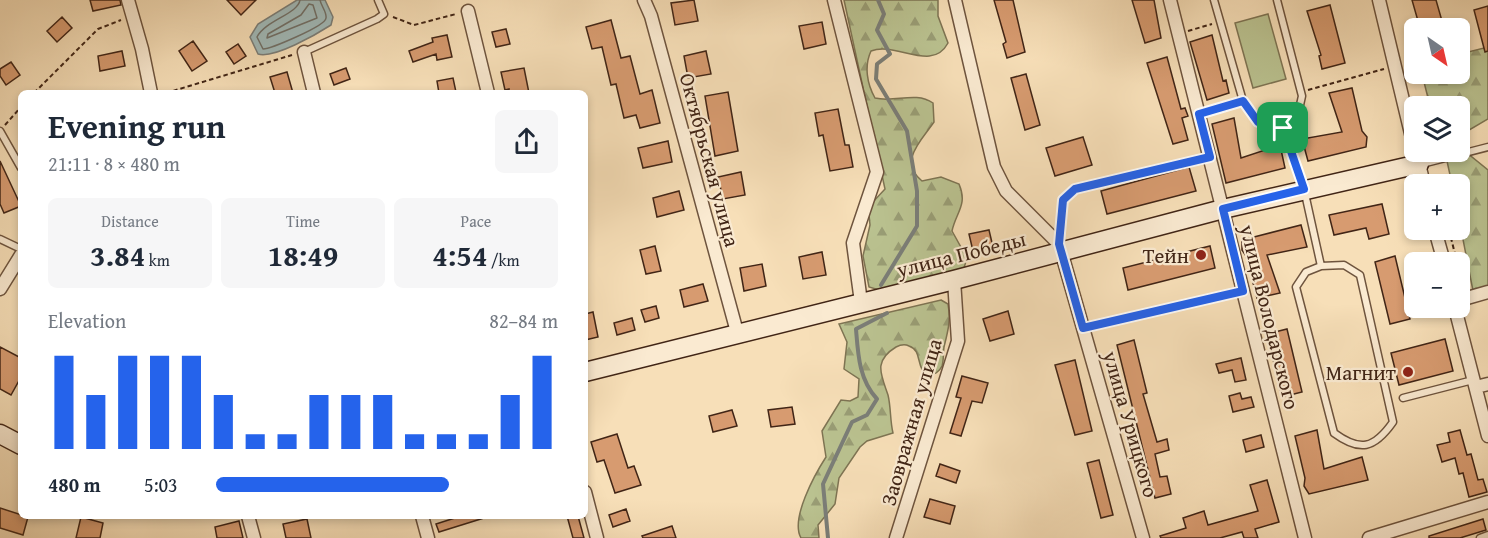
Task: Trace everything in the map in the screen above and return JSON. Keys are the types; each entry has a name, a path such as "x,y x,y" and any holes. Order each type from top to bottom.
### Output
{"street":[{"path":"128,0 150,90"},
{"name":"Октябрьская улица","path":"644,0 651,16 736,332"},
{"path":"834,0 877,172 853,243 861,302"},
{"path":"955,0 994,167 1006,191 1060,248"},
{"name":"улица Володарского","path":"1170,0 1305,538"},
{"path":"1378,0 1404,104"},
{"path":"468,11 487,90"},
{"path":"304,52 313,90"},
{"name":"улица Победы","path":"588,371 736,332 954,280 1060,248 1304,189 1404,162"},
{"name":"улица Урицкого","path":"1060,248 1143,538"},
{"path":"0,289 18,252"},
{"name":"Заовражная улица","path":"896,538 958,341 954,280"},
{"path":"1470,297 1488,292"},
{"path":"1458,318 1479,384 1488,436"},
{"path":"0,434 18,443"},
{"path":"1369,538 1488,502"},
{"path":"588,504 597,538"},
{"path":"249,519 254,538"},
{"path":"423,519 428,538"}],"lane":[{"path":"304,52 377,19 384,14 378,0"},
{"path":"1214,0 1243,101 1258,122 1283,128"},
{"path":"1277,0 1301,92 1298,114 1283,128"},
{"path":"1283,128 1304,189 1322,266"},
{"path":"0,130 18,163"},
{"path":"1470,150 1488,147"},
{"path":"1060,248 1063,200 1075,189 1210,157"},
{"path":"0,240 18,247"},
{"path":"1344,265 1360,275 1372,324 1393,422 1383,436 1365,446 1349,444 1334,433 1296,287 1306,272 1322,266 1344,265"},
{"path":"1083,328 1243,291"},
{"path":"1402,398 1479,384"},
{"path":"1480,538 1488,535"}],"path":[{"path":"384,14 414,25 468,11"},
{"path":"37,90 98,29 132,16"},
{"path":"1179,33 1221,22"},
{"path":"176,90 304,52"},
{"path":"1301,92 1395,66"},
{"path":"1199,114 1243,101"},
{"path":"0,130 18,110"}],"green space":[{"path":"844,0 938,0 938,16 948,43 941,52 933,56 923,56 881,49 871,51 867,75 875,98 912,97 933,103 934,122 914,151 912,166 915,174 922,181 941,177 959,184 962,203 952,231 967,258 964,268 879,290 869,287 863,256 870,225 869,215 871,204 885,189"},
{"path":"1268,14 1286,79 1253,88 1235,23"},
{"path":"1488,47 1488,119 1470,129 1470,96 1428,96 1424,84 1470,84 1470,52"},
{"path":"1470,155 1488,170 1488,292 1474,296 1470,275 1470,252 1465,252 1463,240 1470,240 1470,174 1450,174 1447,162 1470,162"},
{"path":"941,300 948,304 949,315 941,368 936,373 927,376 921,368 916,351 906,345 896,347 884,357 881,374 889,400 893,433 867,441 860,447 839,478 835,504 818,525 819,538 801,538 798,530 801,509 810,485 826,457 822,431 841,400 850,401 858,397 859,379 844,369 847,342 839,324"}],"water":[{"path":"297,0 325,0 333,17 331,25 274,53 258,54 250,37 258,24"}],"building":[{"path":"90,0 120,0 121,5 93,11"},
{"path":"227,0 256,0 241,15"},
{"path":"694,0 698,21 675,25 671,3"},
{"path":"994,0 1013,0 1025,52 1007,58 1003,44 1006,42"},
{"path":"1132,0 1154,0 1161,38 1145,43"},
{"path":"1412,0 1436,0 1441,18 1417,18"},
{"path":"1330,5 1345,63 1322,69 1319,56 1321,55 1307,11"},
{"path":"1488,6 1488,51 1485,52 1474,10"},
{"path":"62,17 72,28 57,42 47,31"},
{"path":"611,20 621,58 630,56 640,94 652,90 660,123 640,128 636,115 624,118 616,84 611,85 602,47 592,49 586,27"},
{"path":"822,22 826,44 804,49 799,26"},
{"path":"506,29 510,44 496,47 492,32"},
{"path":"447,35 452,57 437,60 436,54 413,62 409,51 433,42 432,38"},
{"path":"1212,35 1223,81 1226,80 1229,93 1207,100 1190,42"},
{"path":"193,41 207,61 192,71 179,51"},
{"path":"238,44 246,56 234,64 226,52"},
{"path":"122,51 125,66 100,71 98,56"},
{"path":"706,51 711,74 688,78 684,56"},
{"path":"1167,57 1181,109 1185,108 1188,116 1182,118 1188,140 1173,144 1147,63"},
{"path":"11,62 20,75 6,85 0,76 0,69"},
{"path":"346,68 350,79 334,85 330,74"},
{"path":"524,68 528,90 505,90 501,72"},
{"path":"287,72 292,90 274,90 270,77"},
{"path":"1026,74 1040,125 1025,130 1011,78"},
{"path":"453,78 456,90 438,90 437,81"},
{"path":"1352,88 1362,131 1367,137 1366,147 1308,161 1302,139 1342,132 1329,93"},
{"path":"728,92 738,151 715,156 705,96"},
{"path":"838,109 845,145 849,145 853,167 830,171 823,135 819,136 815,113"},
{"path":"1234,118 1241,158 1280,145 1285,168 1226,183 1212,124"},
{"path":"1083,137 1092,165 1055,176 1046,148"},
{"path":"668,141 672,162 643,168 638,148"},
{"path":"0,161 18,200 18,207 4,213 0,204"},
{"path":"1189,167 1196,191 1107,214 1101,191"},
{"path":"741,172 745,195 723,199 718,177"},
{"path":"679,191 684,210 657,217 653,198"},
{"path":"1382,204 1389,234 1369,239 1366,228 1334,235 1329,215"},
{"path":"1301,225 1307,247 1267,255 1280,293 1257,298 1246,256 1242,250 1242,240"},
{"path":"989,230 993,247 973,251 969,234"},
{"path":"655,246 661,271 646,274 640,250"},
{"path":"1210,246 1215,268 1128,290 1123,268"},
{"path":"822,252 826,275 803,279 799,257"},
{"path":"1395,256 1404,294 1404,318 1410,319 1390,324 1375,262"},
{"path":"762,264 766,286 744,291 740,268"},
{"path":"703,284 708,301 684,307 680,290"},
{"path":"656,306 659,318 645,322 641,310"},
{"path":"1008,311 1014,334 990,341 983,319"},
{"path":"593,312 598,337 588,339 588,313"},
{"path":"632,318 635,330 617,335 614,323"},
{"path":"1287,329 1302,392 1282,397 1267,334"},
{"path":"1445,339 1453,371 1399,385 1391,353"},
{"path":"1134,340 1147,393 1143,394 1157,442 1167,439 1169,450 1155,454 1160,477 1167,476 1171,494 1155,498 1117,345"},
{"path":"0,347 18,356 18,382 11,395 0,389"},
{"path":"1241,358 1246,380 1235,382 1232,370 1219,373 1216,364"},
{"path":"1075,360 1092,431 1075,435 1055,365"},
{"path":"962,376 988,383 982,403 972,401 961,436 950,433 961,398 956,397"},
{"path":"1240,393 1242,399 1251,397 1254,407 1233,412 1229,396"},
{"path":"792,407 795,424 771,427 768,410"},
{"path":"732,410 737,426 713,432 709,416"},
{"path":"1317,430 1324,469 1362,457 1368,480 1309,494 1304,486 1305,478 1295,436"},
{"path":"1460,430 1467,455 1471,454 1478,480 1483,479 1487,492 1469,497 1463,473 1459,474 1455,458 1442,462 1437,445 1450,442 1448,433"},
{"path":"617,434 628,468 634,466 641,485 615,493 604,460 597,462 591,442"},
{"path":"1261,435 1264,447 1246,452 1243,440"},
{"path":"1099,460 1113,515 1101,518 1087,463"},
{"path":"940,464 960,471 956,483 936,476"},
{"path":"1267,480 1279,522 1255,529 1258,538 1244,538 1242,532 1220,538 1161,538 1160,536 1186,528 1183,518 1204,511 1208,525 1258,511 1250,485"},
{"path":"930,499 955,506 950,524 924,517"},
{"path":"0,508 18,514 18,519 27,519 23,535 0,528"},
{"path":"626,509 630,521 613,527 609,515"},
{"path":"81,519 103,523 100,538 76,538"},
{"path":"307,519 311,538 286,538 283,524"},
{"path":"452,519 481,519 439,532 436,524"},
{"path":"568,519 579,519 584,538 573,538"},
{"path":"1483,519 1486,530 1460,538 1429,538 1429,536"},
{"path":"239,521 243,538 217,538 215,527"},
{"path":"672,526 676,538 643,538 642,536"}],"waterway":[{"path":"878,0 884,14 877,30 890,54 877,64 876,79 907,131 917,191 917,226 881,285"},
{"path":"828,538 823,484 852,422 867,415 877,399 866,384 863,375 856,329 887,313"}],"place":[{"name":"Тейн","path":"1201,255"},
{"name":"Магнит","path":"1408,372"}],"route":[{"path":"1243,101 1258,122 1283,128 1304,189 1223,209 1243,291 1083,328 1059,244 1063,200 1075,189 1210,157 1199,114 1243,101"}]}
